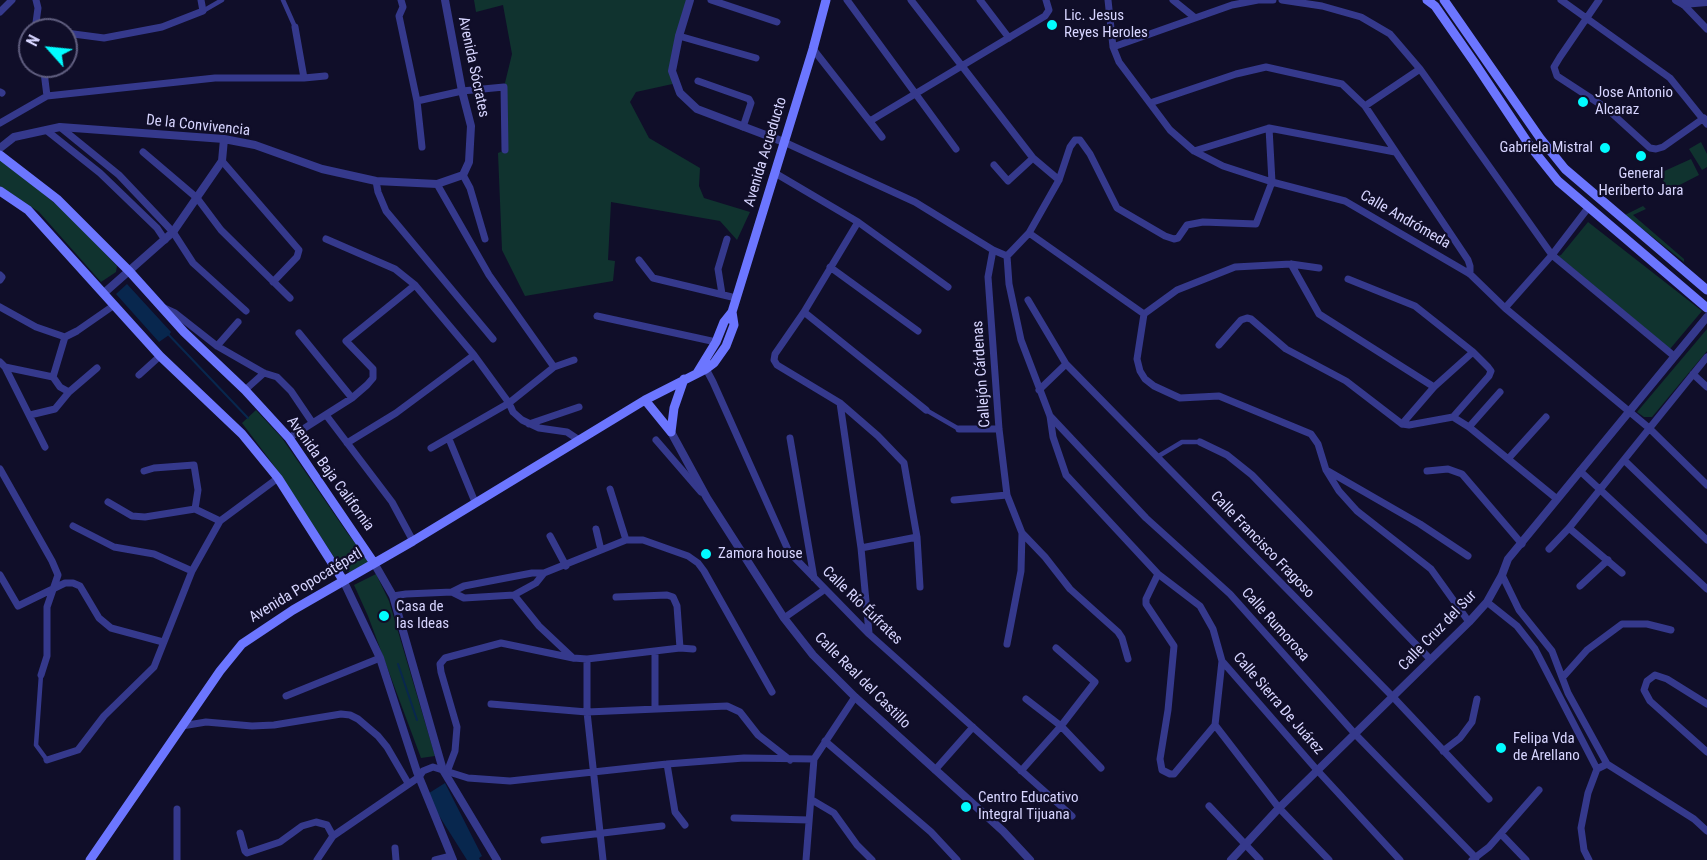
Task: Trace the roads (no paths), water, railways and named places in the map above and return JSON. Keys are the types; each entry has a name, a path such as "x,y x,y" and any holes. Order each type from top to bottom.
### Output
{"main road":[{"name":"Avenida Acueducto","path":"645,400 697,373 704,366 724,322 732,312 826,0"},
{"path":"1427,0 1435,6 1530,146 1558,181 1707,308"},
{"path":"1444,0 1540,138 1565,169 1707,290"},
{"name":"Avenida Baja California","path":"0,155 57,199 130,272 184,332 245,390 289,438 374,563"},
{"path":"0,191 28,210 160,356 242,434 278,478 343,580"},
{"name":"Avenida Acueducto","path":"704,366 714,363 726,346 734,325 732,312"},
{"path":"671,432 674,408 684,379"},
{"path":"645,400 671,432"},
{"name":"Avenida Popocatépetl","path":"90,860 230,657 242,644 292,610 413,541 645,400"}],"street":[{"path":"0,12 12,0"},
{"path":"36,0 38,18"},
{"path":"201,0 203,11"},
{"path":"78,35 104,38 162,27 203,11 222,0"},
{"path":"283,0 295,27 304,78"},
{"path":"400,0 403,7 399,16 417,101 422,147"},
{"name":"Avenida Sócrates","path":"445,0 471,126 469,162 464,175"},
{"path":"690,0 679,36 672,71 680,93 697,109 784,142 915,202 993,250 1007,256"},
{"path":"711,0 777,22"},
{"path":"847,0 956,149"},
{"path":"911,0 1033,158 1059,180"},
{"path":"980,0 1009,38"},
{"path":"870,121 1046,16 1049,10 1046,0"},
{"name":"Calle Andrómeda","path":"1108,0 1113,47 1119,62 1170,130 1194,151 1223,166 1351,204 1470,274 1505,308 1649,428 1707,485"},
{"path":"1173,0 1194,17"},
{"path":"1113,47 1232,5 1258,0 1273,0"},
{"path":"1282,0 1322,6 1360,17 1390,34 1420,69 1552,255 1674,356"},
{"path":"1561,0 1587,18 1670,78 1705,121 1663,147 1650,148 1606,108 1557,76 1554,68 1587,18 1599,0"},
{"path":"1680,2 1707,2"},
{"path":"1680,2 1707,29"},
{"path":"679,36 756,58"},
{"path":"813,49 882,137"},
{"path":"1150,103 1236,74 1266,67 1342,84 1365,106 1468,260 1470,274"},
{"path":"1365,106 1420,69"},
{"path":"0,123 47,96 215,78 326,76"},
{"path":"45,78 47,96"},
{"path":"698,81 749,99 751,103 743,126"},
{"path":"417,101 462,91 504,87 505,150"},
{"path":"60,127 120,175 173,232 193,263 246,311"},
{"name":"De la Convivencia","path":"0,148 14,137 60,127 224,139 255,145 322,169 376,181 437,184 464,175"},
{"path":"1194,151 1269,128 1395,152"},
{"path":"1050,416 1021,340 1009,284 1007,256 1029,233 1059,180 1070,147 1075,140 1080,141 1090,154 1117,208 1174,239 1178,238 1187,225 1203,222 1256,224 1272,182 1269,128"},
{"path":"46,130 100,172 157,228 165,240"},
{"path":"104,293 173,232 222,161 224,139"},
{"path":"143,152 197,198 221,230 290,298"},
{"path":"994,165 1008,181 1033,158"},
{"path":"222,161 298,250 297,257 273,282"},
{"path":"775,173 858,222 948,287"},
{"path":"464,175 485,239"},
{"path":"376,181 386,211 493,339"},
{"path":"437,184 489,275 554,368"},
{"path":"1505,308 1552,255 1588,208"},
{"path":"858,222 804,312 775,354 774,360 840,403 878,436 904,464 917,537 920,587"},
{"path":"1029,233 1144,314"},
{"path":"326,239 395,269 415,285 474,355 516,416 539,429 567,432 579,440"},
{"path":"722,294 718,269 727,239"},
{"name":"Callejón Cárdenas","path":"993,250 988,276 999,429 1007,495 1022,533 1021,571 1007,644"},
{"path":"639,260 653,278 736,298"},
{"path":"1291,264 1319,314 1434,387"},
{"path":"1319,268 1291,264 1234,267 1177,290 1144,314 1137,359 1140,371 1144,379 1154,386 1180,398 1219,396 1311,434 1318,444 1326,470 1339,491 1357,511 1431,569 1469,622"},
{"path":"830,267 918,331"},
{"path":"0,275 2,277 0,280"},
{"path":"1219,345 1241,320 1247,318 1286,349 1346,381 1402,424 1409,425 1454,417 1489,376 1491,371 1488,367 1473,352 1415,306 1348,279"},
{"path":"289,438 352,398 373,378 374,369 346,340 415,285"},
{"name":"Calle Francisco Fragoso","path":"1028,300 1066,364 1393,697 1489,800"},
{"path":"157,303 175,313 217,346 264,373 277,377 291,391 312,422"},
{"path":"0,307 36,327 65,337 114,306"},
{"path":"804,312 926,410 959,429 999,429"},
{"path":"597,316 716,342"},
{"name":"Calle Cruz del Sur","path":"1232,860 1279,808 1356,735 1487,602 1508,559 1707,317"},
{"path":"217,346 238,322"},
{"path":"299,333 352,398"},
{"path":"53,376 65,337"},
{"path":"1402,424 1434,387 1473,352"},
{"path":"347,443 396,413 474,355"},
{"path":"139,375 160,356"},
{"path":"1549,549 1569,528 1707,357"},
{"path":"431,448 509,403 554,368 574,360"},
{"path":"3,364 53,376 60,387 69,392"},
{"path":"3,364 45,447"},
{"path":"1039,390 1066,364"},
{"name":"Calle Río Éufrates","path":"704,366 789,552 824,590 869,633 1072,816"},
{"path":"30,415 55,409 69,392 97,369"},
{"path":"245,390 264,373"},
{"path":"1693,374 1707,387"},
{"path":"1469,427 1500,392"},
{"path":"840,403 861,548 869,633"},
{"path":"530,424 579,407"},
{"path":"326,415 392,502 413,541"},
{"name":"Calle Sierra De Juárez","path":"1050,416 1053,437 1066,475 1158,574 1200,606 1213,629 1222,661 1317,770 1400,860"},
{"name":"Calle Rumorosa","path":"1050,416 1146,518 1230,594 1356,735 1474,859"},
{"path":"1454,417 1557,499"},
{"path":"1508,459 1546,417"},
{"name":"Calle Real del Castillo","path":"671,432 707,498 784,618 813,655 855,697 1003,831 1030,860"},
{"path":"790,438 814,579"},
{"path":"449,439 475,502"},
{"path":"656,440 707,498"},
{"path":"1157,457 1182,442 1200,442 1227,455 1252,475 1430,659"},
{"path":"1624,460 1707,540"},
{"path":"144,471 194,465 198,490 195,509"},
{"path":"0,469 58,575 47,607 47,656 41,675 36,745 47,760 78,750 104,716 154,668 192,571 220,521 278,478"},
{"path":"1427,471 1448,469 1462,474 1522,544"},
{"path":"1326,470 1420,524 1468,556"},
{"path":"1580,471 1707,589"},
{"path":"610,489 626,540"},
{"path":"954,500 1007,495"},
{"path":"108,502 132,516 145,517 195,509 220,521"},
{"path":"72,526 114,547 154,554 192,571"},
{"path":"1569,528 1622,573"},
{"path":"596,529 602,550"},
{"path":"1022,533 1045,557 1070,589 1118,632 1128,659"},
{"path":"550,536 566,566"},
{"path":"861,548 917,537"},
{"path":"393,596 452,592 464,586 532,573 544,573 626,540 643,540 688,556 698,563 772,692"},
{"path":"1580,586 1608,560"},
{"name":"Avenida Baja California","path":"374,563 393,596 445,771 497,860"},
{"path":"452,592 464,598 514,595 536,583 544,573"},
{"path":"1158,574 1146,599 1146,604 1174,646 1168,710 1160,759 1162,770 1174,774 1215,725 1222,661"},
{"path":"0,575 18,606 65,583 73,583 80,586 99,618 111,628 163,642"},
{"path":"1502,575 1519,610 1552,651 1568,693 1607,764 1694,819 1707,831"},
{"path":"343,580 380,658 418,777 452,858 435,860"},
{"path":"784,618 824,590"},
{"path":"514,595 539,626 573,658"},
{"path":"616,597 668,595 673,597 680,648"},
{"path":"1487,602 1518,626 1535,649 1598,769"},
{"path":"1563,677 1587,650 1623,624 1647,624 1671,630"},
{"path":"1535,649 1544,641"},
{"path":"445,771 455,751 457,727 441,672 440,664 445,658 501,643 587,659 680,648 693,649"},
{"path":"1021,771 1061,726 1095,682 1056,648"},
{"path":"655,651 655,708"},
{"path":"286,696 380,658"},
{"path":"587,659 587,712 603,860"},
{"path":"1707,704 1667,679 1655,675 1647,681 1644,690 1650,701 1707,752"},
{"path":"806,860 814,759 855,697"},
{"path":"1026,699 1061,726 1101,768"},
{"path":"1443,751 1460,738 1472,722 1477,699"},
{"path":"491,704 587,712 720,705 740,712 758,735 790,760"},
{"path":"182,726 206,722 252,726 274,725 341,714 350,715 378,736 408,783"},
{"path":"1215,725 1279,808 1329,860"},
{"path":"935,770 973,727"},
{"path":"825,741 931,832 957,860"},
{"path":"318,860 333,836 418,777 423,771 433,767 489,781 510,781 744,758 814,759"},
{"path":"667,764 675,812 685,825"},
{"path":"1589,860 1584,850 1581,828 1587,793 1598,769 1607,764"},
{"path":"1474,859 1501,834 1539,790"},
{"path":"812,800 834,813 857,845 872,860"},
{"path":"1209,806 1260,860"},
{"path":"177,809 177,860"},
{"path":"734,819 809,820"},
{"path":"240,833 244,851 247,853 280,842 302,826 316,822 327,825 333,836"},
{"path":"544,840 662,826"},
{"path":"1501,834 1526,860"},
{"path":"395,848 396,860"}],"water":[{"path":"127,284 171,332 159,342 116,294"},
{"path":"445,783 482,856 480,860 467,860 426,795"}],"waterway":[{"path":"167,333 248,418"},
{"path":"398,664 417,720"}],"place":[{"name":"Lic. Jesus Reyes Heroles","path":"1052,25"},
{"name":"Jose Antonio Alcaraz","path":"1583,102"},
{"name":"Gabriela Mistral","path":"1605,148"},
{"name":"General Heriberto Jara","path":"1641,156"},
{"name":"Zamora house","path":"706,554"},
{"name":"Casa de las Ideas","path":"384,616"},
{"name":"Felipa Vda de Arellano","path":"1501,748"},
{"name":"Centro Educativo Integral Tijuana","path":"966,807"}]}
